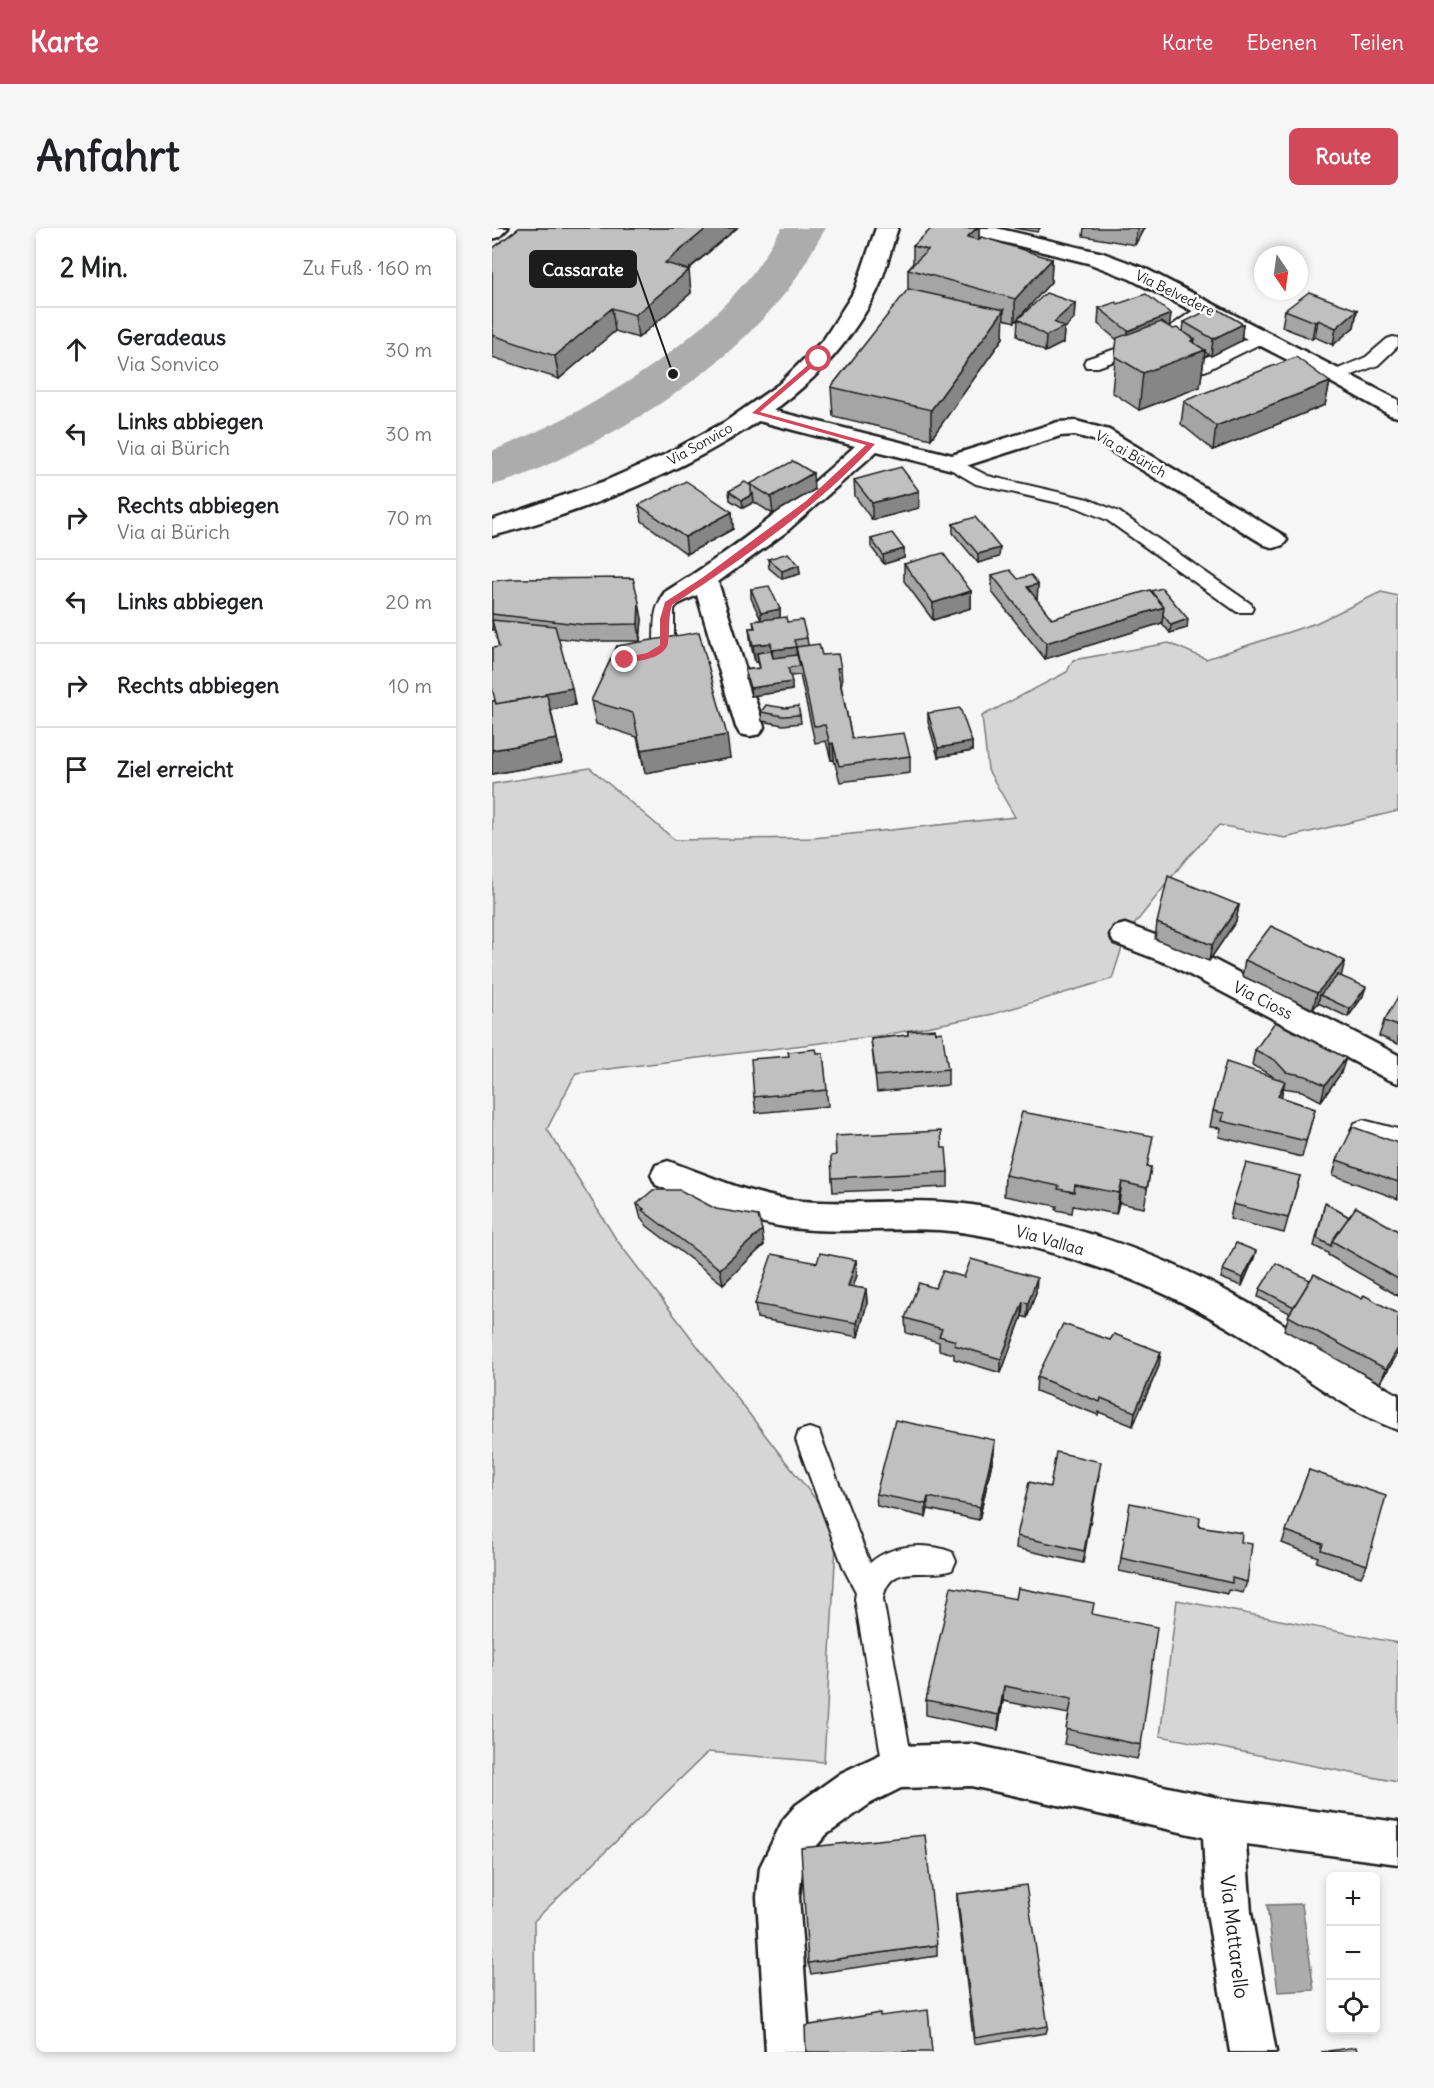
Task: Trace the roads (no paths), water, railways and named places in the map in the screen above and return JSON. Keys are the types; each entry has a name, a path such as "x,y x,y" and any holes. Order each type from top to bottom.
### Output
{"street":[{"path":"492,233 498,228"},
{"name":"Via Sonvico","path":"492,528 607,490 682,454 755,413 819,359 851,321 870,285 883,249 887,228"},
{"name":"Via Belvedere","path":"970,228 1119,266 1207,308 1398,410"},
{"path":"755,413 953,463"},
{"name":"Via ai Bürich","path":"953,463 1058,429 1084,429 1101,435 1274,540"},
{"path":"675,598 705,580 809,502 871,444"},
{"path":"705,580 750,727"},
{"name":"Via Cioss","path":"1125,935 1182,957 1398,1070"},
{"name":"Via Vallaa","path":"668,1175 738,1203 769,1211 804,1215 958,1217 1031,1233 1139,1267 1172,1280 1220,1304 1398,1414"},
{"path":"788,2052 778,1897 781,1867 798,1835 811,1820 856,1788 898,1767 971,1765 1223,1820 1398,1843"},
{"name":"Via Mattarello","path":"1223,1820 1229,1913 1253,2052"}],"lane":[{"path":"1092,363 1166,337 1207,308"},
{"path":"1199,367 1262,337"},
{"path":"1337,376 1372,361 1393,342"},
{"path":"953,463 982,480 1082,503 1113,516 1244,608"},
{"path":"625,660 649,656 661,650 664,645 665,608 675,598"},
{"path":"1363,1130 1398,1139"},
{"path":"809,1440 858,1569 869,1587 869,1599 898,1767"},
{"path":"869,1587 884,1570 898,1562 927,1559 942,1562"}],"waterway":[{"path":"492,470 528,455 604,417 677,370 741,315 767,286 804,228"}],"place":[{"name":"Cassarate","path":"673,374"}]}
